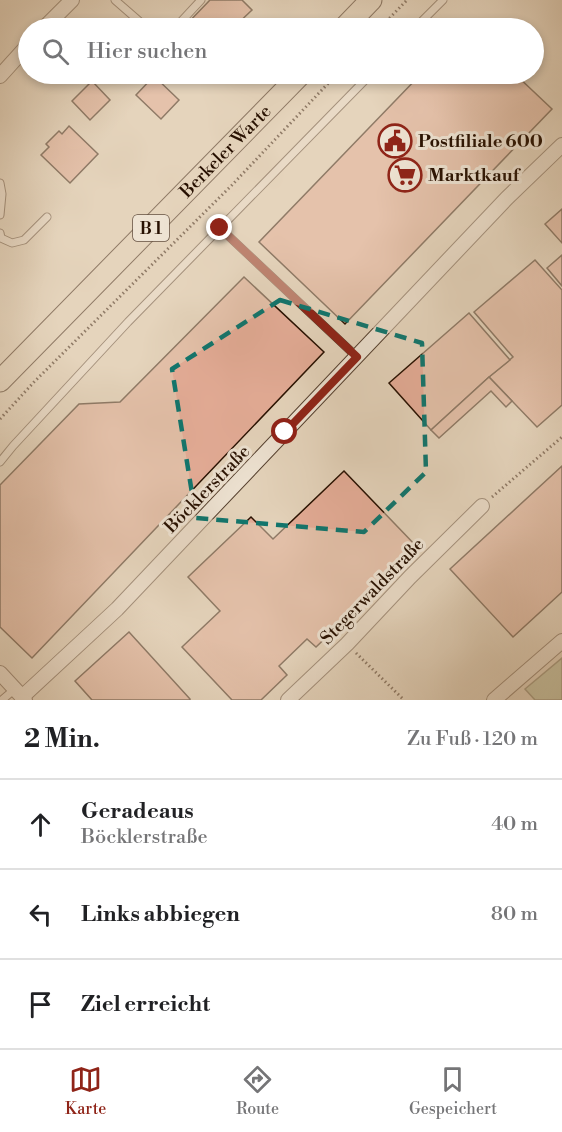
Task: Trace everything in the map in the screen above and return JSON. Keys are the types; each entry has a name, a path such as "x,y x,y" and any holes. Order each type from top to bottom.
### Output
{"main road":[{"path":"354,18 371,0"},
{"name":"Berkeler Warte","path":"0,381 291,84"}],"street":[{"path":"54,18 72,0"},
{"path":"2,70 18,55"},
{"name":"Böcklerstraße","path":"21,695 117,609 507,198 562,144"},
{"name":"Stegerwaldstraße","path":"288,700 482,506"},
{"path":"494,700 562,641"},
{"path":"0,673 21,695"}],"lane":[{"path":"115,0 136,18"},
{"path":"184,18 201,0"},
{"path":"425,18 443,0"},
{"path":"0,462 128,322 361,84"},
{"path":"0,183 2,194 0,215"},
{"path":"0,233 1,238 12,243 24,240 47,217"},
{"path":"220,228 357,357"},
{"path":"2,700 21,695"}],"path":[{"path":"390,18 407,0"},
{"path":"0,419 34,382 232,185 328,84"},
{"path":"482,506 562,436"},
{"path":"346,644 404,700"}],"highlighted area":[{"path":"280,300 422,343 426,472 364,532 196,518 172,369"}],"green space":[{"path":"562,658 562,700 535,700 525,689"}],"building":[{"path":"210,0 242,0 252,10 244,18 193,18"},
{"path":"89,84 95,84 110,100 90,120 72,101"},
{"path":"146,84 162,84 179,100 161,119 136,95"},
{"name":"Marktkauf","path":"411,84 526,84 552,109 345,324 259,242"},
{"path":"69,126 98,154 70,183 41,155 49,147 46,144 59,131 62,134"},
{"path":"562,209 562,243 545,224"},
{"path":"562,255 562,286 547,268"},
{"path":"535,260 562,290 562,405 537,427 489,377 513,357 474,312"},
{"path":"244,277 324,352 32,658 0,627 0,485 79,404 120,402"},
{"path":"469,313 510,360 431,430 389,383"},
{"path":"489,377 512,401 506,407 491,391 439,438 431,430"},
{"path":"562,466 562,592 513,637 450,569"},
{"path":"344,471 419,549 316,647 307,639 279,666 287,675 261,700 232,700 182,647 220,611 188,577 251,517 273,539"},
{"path":"129,632 190,700 92,700 75,681"}],"place":[{"name":"Postfiliale 600","path":"395,141"},
{"name":"Marktkauf","path":"405,175"}],"route":[{"path":"220,228 357,357 285,432"}]}
